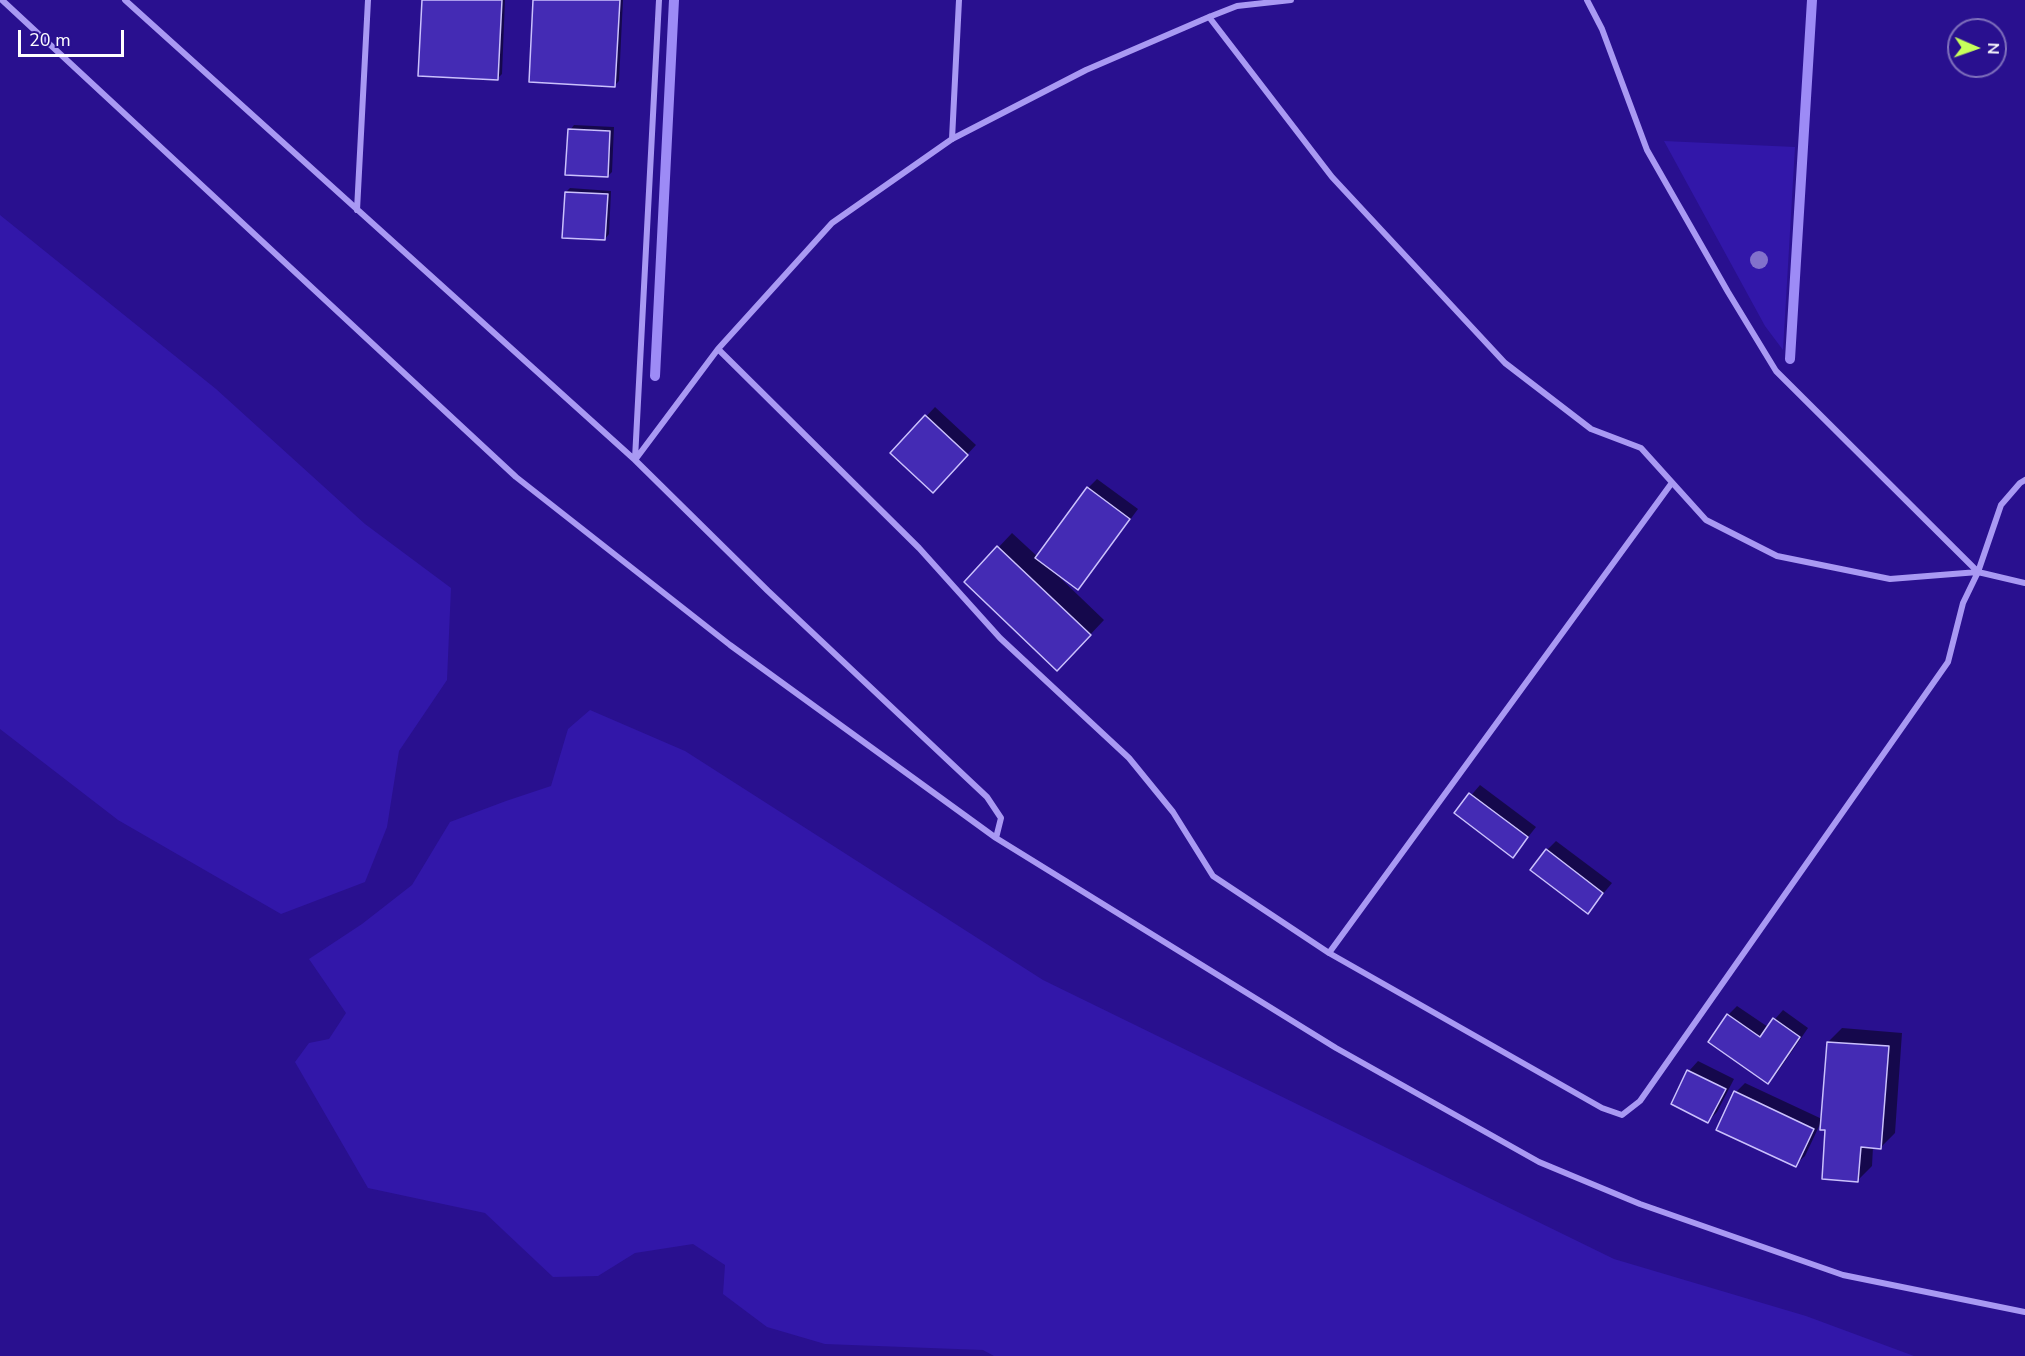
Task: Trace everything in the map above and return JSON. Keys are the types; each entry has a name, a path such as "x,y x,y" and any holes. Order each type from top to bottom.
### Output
{"street":[{"path":"2,0 516,477 730,645 996,838 1336,1048 1539,1162 1640,1204 1843,1275 2025,1312"},
{"path":"125,0 635,460 768,591 987,797 1001,818 996,838"},
{"path":"357,210 368,0"},
{"path":"635,460 659,0"},
{"path":"952,139 959,0"},
{"path":"635,460 718,349 832,224 952,139 1086,70 1209,17 1237,6 1291,0"},
{"path":"1587,0 1602,29 1647,150 1776,371 1978,573"},
{"path":"1209,17 1332,177 1505,363 1592,429 1641,448 1671,484 1706,520 1776,556 1890,579 1978,573 2025,584"},
{"path":"718,349 919,548 1000,638 1129,758 1173,812 1213,876 1329,953 1602,1108 1622,1114 1640,1101 1948,662 1963,603 1978,573 2001,505 2025,480"},
{"path":"1329,953 1671,484"}],"shaded area":[{"path":"1664,141 1795,147 1783,350 1765,326"},
{"path":"0,215 216,389 365,524 451,588 447,680 399,751 387,827 365,882 281,914 118,820 0,729"},
{"path":"590,710 685,751 1043,980 1614,1259 1806,1316 1914,1356 994,1356 983,1350 825,1344 767,1327 723,1294 725,1265 693,1244 635,1253 598,1276 553,1277 485,1213 368,1188 295,1062 309,1043 329,1039 346,1013 309,959 362,924 412,885 450,822 551,786 568,729"}],"building":[{"path":"422,0 502,0 498,80 418,76"},
{"path":"533,0 620,0 615,87 529,82"},
{"path":"568,129 610,131 608,177 565,175"},
{"path":"565,192 608,194 605,240 562,238"},
{"path":"925,415 968,455 933,493 890,453"},
{"path":"1087,487 1130,519 1078,590 1035,558"},
{"path":"997,546 1091,635 1057,671 964,582"},
{"path":"1469,793 1528,837 1513,858 1454,813"},
{"path":"1546,849 1603,893 1588,914 1530,870"},
{"path":"1727,1014 1760,1037 1773,1018 1800,1037 1768,1084 1708,1042"},
{"path":"1827,1042 1889,1046 1881,1149 1861,1147 1858,1182 1822,1179 1825,1130 1820,1130"},
{"path":"1687,1070 1726,1089 1708,1123 1671,1104"},
{"path":"1734,1091 1814,1129 1796,1167 1716,1130"}],"waterway":[{"path":"655,376 674,0"},
{"path":"1790,359 1812,0"}]}
